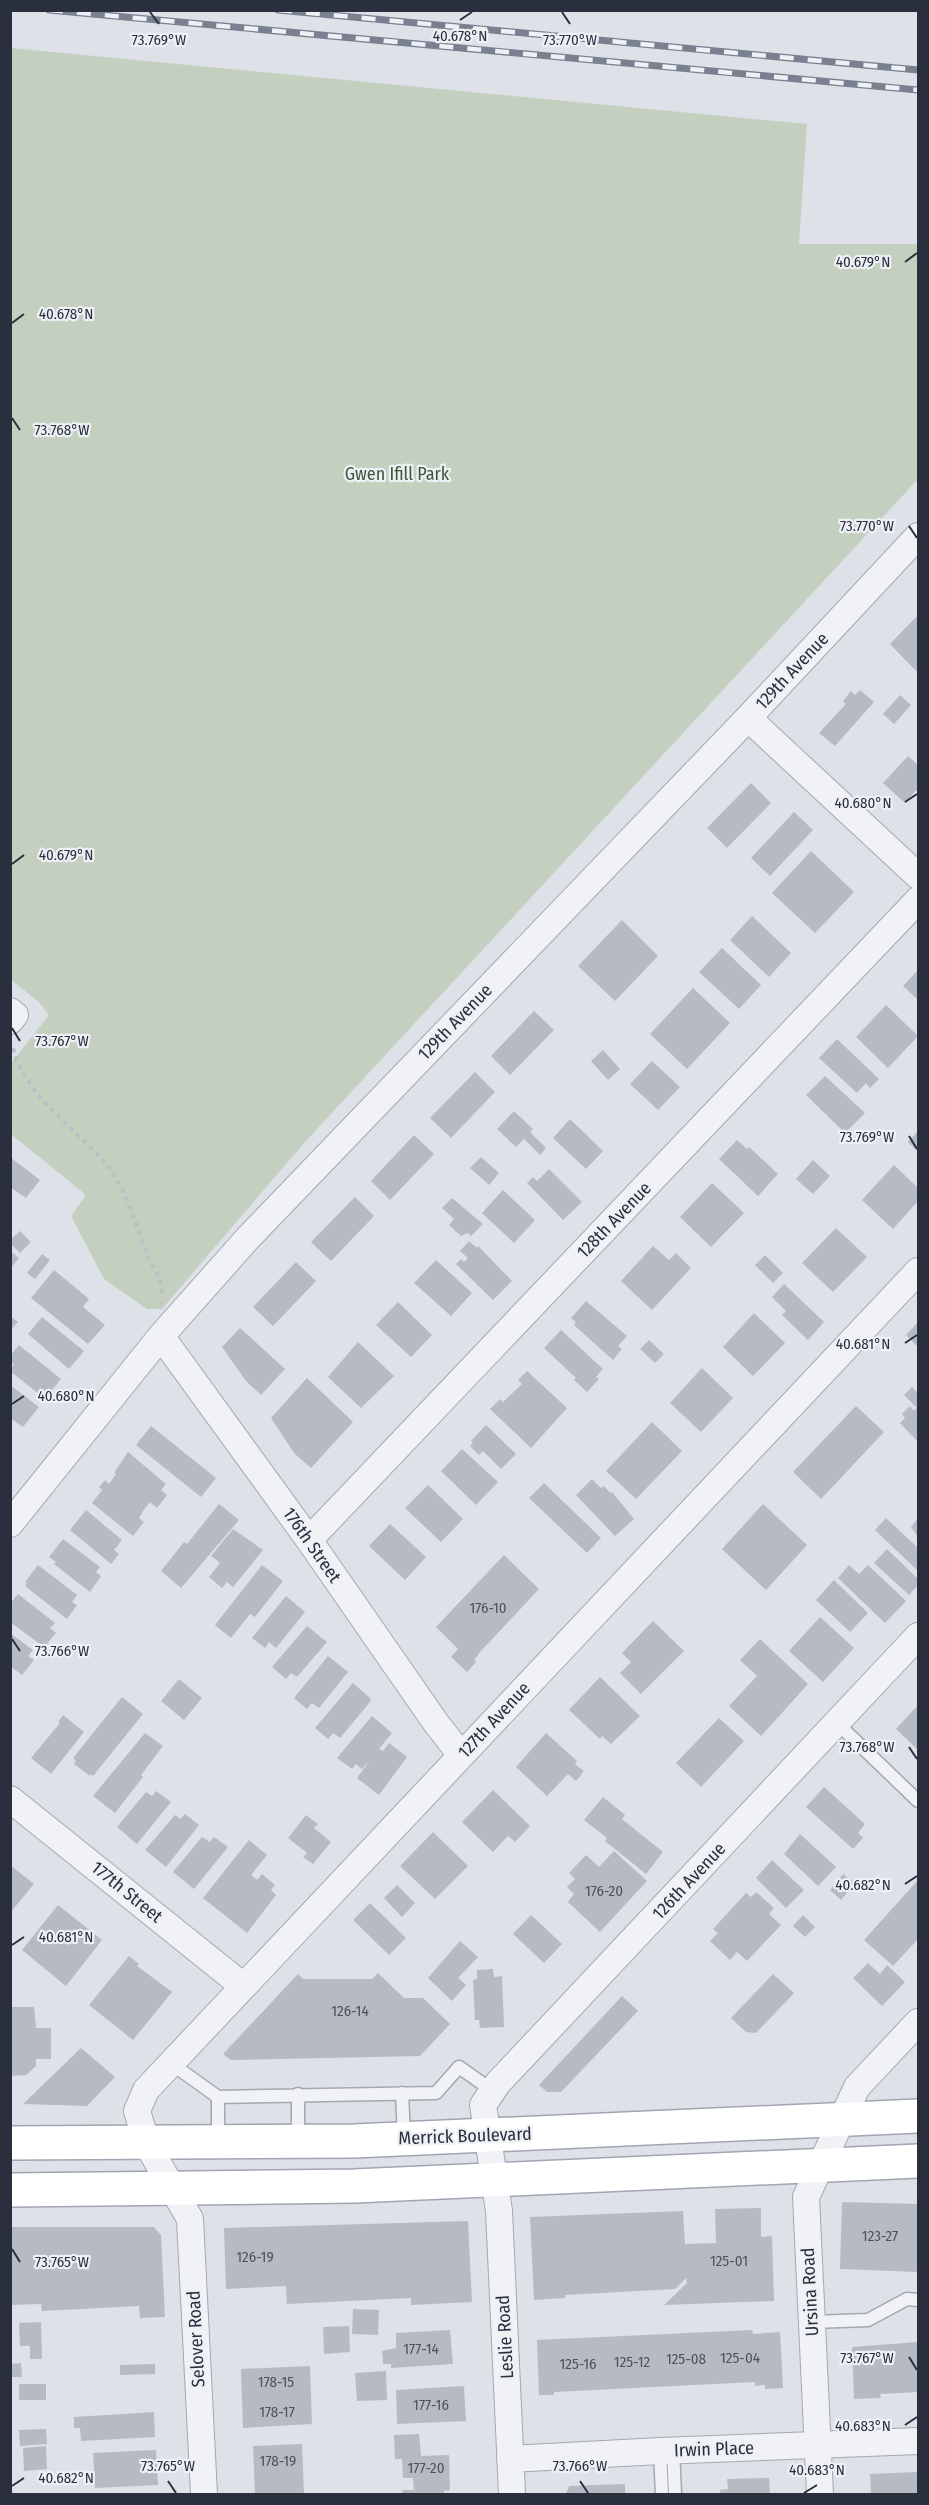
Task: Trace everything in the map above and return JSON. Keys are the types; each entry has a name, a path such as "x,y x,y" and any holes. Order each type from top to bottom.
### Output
{"main road":[{"name":"Merrick Boulevard","path":"10,2144 405,2139 918,2116"},
{"path":"10,2190 354,2186 918,2161"}],"street":[{"name":"129th Avenue","path":"10,1524 160,1336 248,1238 748,718 918,536"},
{"path":"748,718 918,876"},
{"name":"128th Avenue","path":"309,1540 918,900"},
{"name":"127th Avenue","path":"173,2189 147,2144 137,2111 146,2090 918,1271"},
{"name":"176th Street","path":"160,1336 309,1540 436,1723 461,1755"},
{"name":"126th Avenue","path":"488,2135 483,2105 493,2091 918,1636"},
{"name":"177th Street","path":"10,1799 243,1986"},
{"name":"Ursina Road","path":"820,2494 806,2197 857,2087 918,2022"},
{"name":"Leslie Road","path":"488,2135 499,2211 512,2494"},
{"name":"Selover Road","path":"173,2189 190,2219 204,2494"},
{"name":"Irwin Place","path":"510,2459 666,2450 918,2441"}],"lane":[{"path":"837,1723 918,1801"},
{"path":"172,2064 218,2097 436,2093 459,2067 493,2091"},
{"path":"402,2093 405,2139"},
{"path":"298,2094 298,2142"},
{"path":"218,2097 218,2143"},
{"path":"812,2322 868,2320 907,2300 918,2300"},
{"path":"662,2494 666,2450"},
{"path":"666,2450 675,2494"}],"path":[{"path":"14,1048 24,1073 62,1121 107,1165 130,1204 147,1254 163,1287 160,1297"}],"green space":[{"name":"Gwen Ifill Park","path":"11,48 807,124 799,244 918,244 918,479 304,1143 162,1309 147,1309 104,1279 71,1216 86,1195 11,1134 11,1063 49,1015 39,1002 10,979"}],"building":[{"path":"918,615 918,673 890,644"},
{"path":"860,690 874,702 835,746 819,733 846,704 843,701 851,691 855,695"},
{"path":"900,695 911,705 894,724 883,714"},
{"path":"908,756 918,765 918,793 916,790 905,803 883,783"},
{"path":"751,783 771,803 727,848 707,828"},
{"path":"794,812 813,830 770,876 751,858"},
{"path":"811,851 854,892 815,933 772,893"},
{"path":"752,916 791,953 769,977 730,940"},
{"path":"622,920 658,956 615,1001 578,966"},
{"path":"722,948 761,985 739,1009 699,972"},
{"path":"918,970 918,1000 903,986"},
{"path":"693,988 730,1023 687,1069 650,1034"},
{"path":"886,1005 918,1036 888,1068 856,1037"},
{"path":"534,1011 554,1030 510,1075 491,1056"},
{"path":"837,1039 879,1079 870,1088 866,1083 857,1093 819,1058"},
{"path":"603,1050 620,1069 608,1080 591,1061"},
{"path":"652,1061 680,1087 658,1110 630,1084"},
{"path":"475,1072 495,1092 451,1138 430,1118"},
{"path":"825,1076 865,1113 845,1133 806,1095"},
{"path":"514,1111 533,1129 530,1132 546,1148 540,1155 524,1139 516,1147 497,1129"},
{"path":"570,1119 603,1151 586,1169 553,1138"},
{"path":"918,1131 918,1152 908,1142"},
{"path":"414,1135 434,1154 390,1200 371,1181"},
{"path":"737,1140 747,1149 749,1147 778,1174 758,1196 719,1159"},
{"path":"10,1157 40,1180 26,1198 10,1187"},
{"path":"481,1157 499,1173 489,1185 470,1168"},
{"path":"813,1160 830,1176 813,1194 796,1179"},
{"path":"894,1165 918,1188 918,1201 893,1229 862,1200"},
{"path":"549,1169 582,1202 563,1220 527,1183 533,1177 537,1181"},
{"path":"712,1183 744,1213 711,1247 680,1217"},
{"path":"503,1190 535,1220 514,1243 482,1213"},
{"path":"355,1197 374,1216 331,1261 311,1242"},
{"path":"452,1198 483,1224 471,1236 468,1233 461,1236 449,1225 454,1219 442,1208"},
{"path":"836,1228 867,1257 833,1292 802,1263"},
{"path":"20,1231 31,1242 20,1253 10,1243 10,1240"},
{"path":"469,1241 477,1248 478,1246 512,1281 493,1300 456,1264 461,1259 464,1262 468,1258 460,1251"},
{"path":"653,1246 669,1260 676,1253 691,1268 652,1310 621,1281"},
{"path":"10,1251 19,1258 10,1269"},
{"path":"42,1254 50,1260 35,1279 27,1273"},
{"path":"765,1255 783,1273 773,1283 755,1265"},
{"path":"436,1260 472,1293 451,1316 414,1283"},
{"path":"296,1262 316,1281 273,1326 253,1307"},
{"path":"54,1270 89,1299 83,1307 105,1325 88,1344 31,1298"},
{"path":"784,1284 824,1322 808,1340 782,1315 786,1311 772,1297"},
{"path":"586,1301 627,1336 618,1346 622,1349 613,1360 574,1325 576,1322 571,1318"},
{"path":"398,1302 432,1335 411,1357 376,1325"},
{"path":"754,1313 785,1343 753,1376 723,1347"},
{"path":"10,1316 18,1322 10,1330"},
{"path":"42,1317 84,1351 69,1369 28,1334"},
{"path":"918,1322 918,1347 906,1335"},
{"path":"240,1328 285,1369 261,1395 246,1381 222,1347"},
{"path":"561,1330 603,1369 596,1377 599,1379 587,1392 574,1380 576,1378 544,1348"},
{"path":"649,1340 664,1354 655,1363 640,1349"},
{"path":"358,1342 394,1376 361,1408 328,1377"},
{"path":"19,1345 61,1379 45,1399 10,1371 14,1364 10,1361 10,1356"},
{"path":"702,1368 733,1398 701,1432 670,1403"},
{"path":"527,1371 567,1408 531,1448 490,1409 500,1399 503,1402 522,1384 518,1380"},
{"path":"307,1378 353,1422 311,1468 294,1453 271,1418"},
{"path":"10,1385 39,1407 23,1427 10,1418"},
{"path":"912,1387 917,1392 918,1390 918,1409 904,1395"},
{"path":"856,1406 884,1432 821,1499 793,1472"},
{"path":"910,1406 914,1411 916,1408 918,1411 918,1442 900,1423 905,1418 902,1414"},
{"path":"652,1422 682,1451 636,1499 606,1471"},
{"path":"486,1425 516,1454 501,1469 483,1451 479,1455 470,1446 473,1443 471,1441"},
{"path":"151,1426 216,1478 201,1497 136,1445"},
{"path":"462,1449 498,1482 476,1505 441,1471"},
{"path":"128,1452 166,1484 161,1490 167,1495 157,1508 150,1502 139,1518 144,1522 133,1536 92,1503 102,1490 99,1487 105,1480 109,1484"},
{"path":"592,1479 601,1488 604,1486 610,1493 612,1492 634,1519 615,1536 576,1495"},
{"path":"544,1483 601,1538 587,1553 529,1498"},
{"path":"428,1485 463,1519 441,1542 405,1508"},
{"path":"219,1504 239,1520 181,1588 161,1571 184,1542 187,1544"},
{"path":"763,1504 807,1545 766,1590 722,1549"},
{"path":"86,1510 122,1540 114,1550 119,1554 111,1564 70,1530"},
{"path":"886,1518 918,1548 918,1571 875,1530"},
{"path":"918,1518 918,1537 911,1527"},
{"path":"390,1524 426,1557 405,1580 369,1546"},
{"path":"233,1529 263,1550 233,1587 227,1582 222,1588 209,1577 220,1563 211,1556"},
{"path":"63,1539 100,1567 96,1572 101,1576 90,1592 54,1564 56,1562 49,1557"},
{"path":"887,1549 918,1579 918,1585 909,1595 874,1563"},
{"path":"504,1555 539,1589 481,1651 474,1660 476,1662 467,1672 451,1657 458,1649 436,1627"},
{"path":"38,1565 77,1595 72,1602 77,1605 67,1619 25,1586 27,1583 25,1582"},
{"path":"262,1565 283,1581 255,1617 250,1614 231,1638 215,1625"},
{"path":"849,1565 859,1574 868,1565 906,1601 885,1623 838,1578"},
{"path":"834,1580 868,1613 850,1632 816,1600"},
{"path":"18,1594 55,1623 50,1628 56,1633 44,1647 10,1622 10,1604"},
{"path":"286,1596 305,1612 276,1648 269,1642 265,1648 252,1638"},
{"path":"820,1617 854,1648 823,1682 789,1651"},
{"path":"653,1621 684,1651 641,1694 620,1673 631,1662 622,1653"},
{"path":"307,1626 327,1642 297,1677 291,1673 286,1679 272,1667"},
{"path":"10,1633 33,1650 28,1656 34,1660 22,1675 10,1666"},
{"path":"760,1639 808,1684 761,1736 729,1706 757,1676 740,1660"},
{"path":"328,1656 348,1672 319,1708 312,1703 307,1709 294,1698"},
{"path":"600,1677 640,1716 611,1744 602,1736 600,1739 569,1710"},
{"path":"179,1679 202,1698 184,1720 161,1701"},
{"path":"353,1683 371,1699 370,1702 340,1738 333,1733 328,1739 315,1728"},
{"path":"122,1697 143,1714 93,1776 91,1774 90,1776 74,1764 76,1761 73,1758"},
{"path":"918,1705 918,1750 896,1729"},
{"path":"63,1715 84,1732 51,1774 31,1758 60,1723 58,1722"},
{"path":"372,1716 392,1733 379,1749 383,1751 389,1743 407,1757 379,1795 357,1778 371,1759 362,1769 356,1764 352,1769 337,1758"},
{"path":"719,1718 744,1741 701,1787 676,1763"},
{"path":"145,1733 163,1746 115,1813 93,1796"},
{"path":"546,1733 577,1761 575,1764 584,1771 576,1781 568,1774 547,1796 516,1767"},
{"path":"824,1787 865,1824 858,1833 863,1838 853,1849 806,1807"},
{"path":"493,1790 530,1826 515,1842 508,1836 493,1852 462,1822"},
{"path":"156,1791 171,1802 137,1844 117,1827 146,1792 152,1796"},
{"path":"603,1797 625,1815 622,1819 663,1852 646,1874 605,1841 607,1838 584,1820"},
{"path":"185,1814 199,1825 166,1867 145,1850 175,1815 180,1819"},
{"path":"306,1815 318,1824 314,1828 331,1842 313,1864 303,1857 307,1853 288,1838"},
{"path":"433,1832 468,1866 435,1899 400,1866"},
{"path":"800,1834 836,1867 818,1886 784,1854"},
{"path":"202,1837 210,1842 214,1837 228,1847 194,1889 173,1872"},
{"path":"249,1840 267,1855 251,1875 257,1880 262,1874 275,1885 271,1890 276,1895 247,1933 203,1898"},
{"path":"614,1851 647,1881 600,1932 568,1902 574,1894 567,1887 575,1879 569,1873 586,1855 599,1867"},
{"path":"772,1860 804,1890 786,1908 756,1878"},
{"path":"10,1865 34,1884 10,1913"},
{"path":"843,1874 855,1883 841,1900 830,1890"},
{"path":"918,1880 918,1939 893,1966 864,1940"},
{"path":"397,1885 415,1903 402,1917 384,1898"},
{"path":"756,1892 774,1908 769,1914 781,1925 747,1961 737,1952 730,1960 710,1941 718,1933 713,1929 746,1893 751,1897"},
{"path":"370,1903 406,1938 389,1955 353,1920"},
{"path":"58,1905 102,1940 66,1986 22,1950"},
{"path":"531,1915 562,1944 544,1963 513,1934"},
{"path":"803,1915 815,1927 805,1937 793,1926"},
{"path":"460,1941 478,1957 458,1978 466,1985 452,2001 428,1978"},
{"path":"129,1956 139,1964 137,1966 172,1992 133,2040 89,2005"},
{"path":"868,1963 880,1974 887,1965 905,1982 882,2006 853,1978"},
{"path":"493,1969 494,1977 502,1976 504,2027 480,2028 479,2020 475,2020 473,1980 477,1979 477,1970"},
{"path":"378,1973 404,1998 423,1998 450,2024 420,2056 231,2060 223,2054 298,1974 303,1979 372,1979"},
{"path":"773,1974 794,1993 756,2033 746,2032 731,2018"},
{"path":"622,1996 638,2011 561,2092 547,2092 539,2085"},
{"path":"10,2007 34,2007 36,2028 51,2028 51,2059 36,2059 36,2066 26,2075 10,2076"},
{"path":"81,2048 115,2077 87,2106 23,2104"},
{"path":"842,2202 918,2204 918,2272 840,2269"},
{"path":"761,2208 761,2237 772,2236 774,2301 664,2305 687,2283 686,2278 675,2289 565,2295 565,2298 534,2300 530,2217 683,2211 685,2244 716,2243 715,2209"},
{"path":"468,2221 472,2302 411,2305 411,2298 287,2304 286,2286 226,2289 224,2228"},
{"path":"10,2227 154,2227 161,2235 165,2317 140,2318 139,2306 42,2311 41,2304 10,2305"},
{"path":"353,2309 379,2310 378,2335 352,2334"},
{"path":"41,2322 42,2359 30,2359 30,2346 20,2346 19,2323"},
{"path":"349,2326 350,2352 324,2354 323,2327"},
{"path":"450,2330 453,2364 391,2368 391,2364 383,2364 382,2351 396,2348 396,2333"},
{"path":"752,2330 753,2334 780,2332 783,2388 765,2389 765,2385 755,2386 755,2382 554,2392 554,2395 539,2395 537,2340"},
{"path":"918,2342 918,2392 880,2394 881,2398 854,2399 852,2347"},
{"path":"21,2363 22,2377 10,2377 10,2364"},
{"path":"155,2364 155,2374 120,2375 120,2365"},
{"path":"310,2366 312,2424 243,2428 241,2369"},
{"path":"386,2371 387,2400 357,2401 355,2373"},
{"path":"19,2384 46,2384 46,2400 19,2400"},
{"path":"464,2386 466,2421 397,2424 396,2390"},
{"path":"154,2412 155,2437 81,2441 80,2428 74,2428 74,2417"},
{"path":"46,2429 47,2444 20,2446 19,2430"},
{"path":"419,2434 421,2456 449,2455 450,2490 444,2491 444,2494 403,2494 402,2490 414,2490 413,2478 403,2478 402,2459 395,2459 394,2435"},
{"path":"302,2444 304,2494 255,2494 253,2446"},
{"path":"46,2446 47,2469 24,2471 23,2448"},
{"path":"156,2450 158,2485 95,2488 93,2453"},
{"path":"918,2472 918,2494 871,2494 870,2474"},
{"path":"769,2478 770,2494 720,2494 720,2490 728,2489 727,2479"},
{"path":"625,2484 625,2494 566,2494 569,2486"}],"railway":[{"path":"49,10 918,90"},
{"path":"278,10 918,70"}]}
